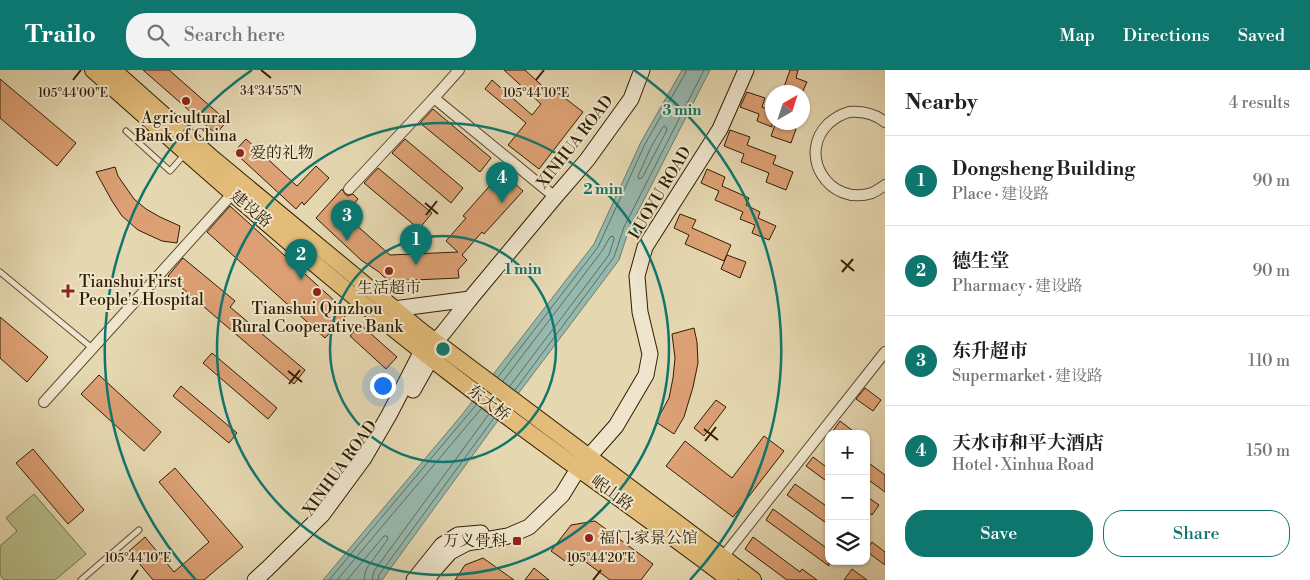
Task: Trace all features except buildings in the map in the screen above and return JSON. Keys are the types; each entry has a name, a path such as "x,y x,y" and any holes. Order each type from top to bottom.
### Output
{"main road":[{"name":"建设路","path":"93,70 186,153 383,320 429,350 471,368"},
{"name":"建设路","path":"113,70 212,158 394,309 459,381"},
{"name":"XINHUA ROAD","path":"255,580 322,515 364,458 429,350 555,196 587,160 631,99 642,70"},
{"name":"LUOYU ROAD","path":"414,580 442,545 458,535 498,532 521,523 584,462 616,426 646,375 650,354 640,312 637,276 645,247 720,129 746,70"},
{"path":"394,309 470,299"},
{"name":"XINHUA ROAD","path":"270,580 325,520 371,460 396,418 429,350"},
{"name":"东大桥","path":"471,368 528,411 584,462"},
{"name":"东大桥","path":"459,381 519,425"},
{"name":"岷山路","path":"519,425 584,462 723,557 753,580"},
{"name":"LUOYU ROAD","path":"427,580 450,552 467,543 508,536 529,528 562,495 584,462"},
{"name":"岷山路","path":"584,462 730,580"}],"street":[{"path":"349,189 459,70"},
{"path":"434,98 555,196"},
{"path":"885,120 859,111 846,113 834,118 824,127 818,139 815,152 817,165 822,177 844,193 866,194 885,185"},
{"path":"44,402 233,193"},
{"path":"723,557 885,352"}],"lane":[{"path":"126,132 170,171 186,153"},
{"path":"0,272 92,349"},
{"path":"81,580 140,530"}],"green space":[{"path":"34,494 86,554 55,580 4,580 0,575 0,546 17,531 6,518"}],"water":[{"path":"682,70 710,70 629,229 619,260 499,419 382,580 323,580 461,416 594,244 641,142"}],"place":[{"name":"Agricultural Bank of China","path":"186,101"},
{"name":"爱的礼物","path":"240,153"},
{"name":"天水市和平大酒店","path":"502,203"},
{"name":"东升超市","path":"347,241"},
{"name":"Dongsheng Building","path":"416,265"},
{"name":"生活超市","path":"389,271"},
{"name":"德生堂","path":"301,280"},
{"name":"Tianshui First People's Hospital","path":"68,291"},
{"name":"Tianshui Qinzhou Rural Cooperative Bank","path":"317,292"},
{"name":"福门·家景公馆","path":"589,538"},
{"name":"万义骨科","path":"517,541"}]}
